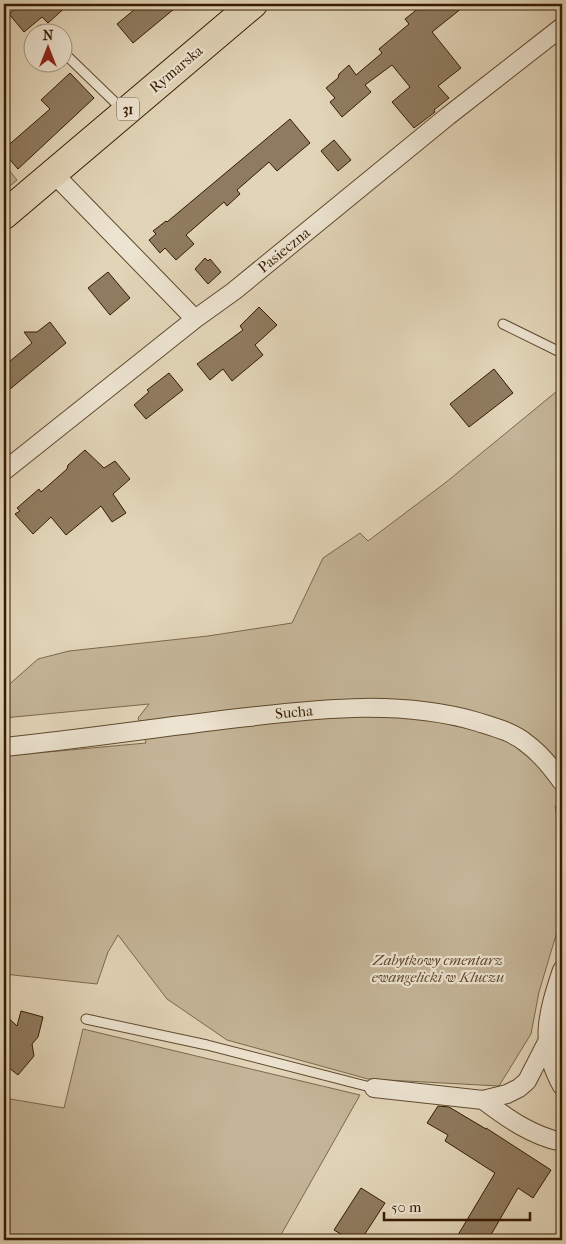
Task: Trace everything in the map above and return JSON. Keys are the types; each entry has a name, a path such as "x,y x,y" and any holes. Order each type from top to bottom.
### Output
{"main road":[{"name":"Rymarska","path":"4,215 253,4"}],"street":[{"name":"Pasieczna","path":"4,471 195,319 234,291 433,128 562,27"},
{"path":"53,173 195,319"},
{"name":"Sucha","path":"4,747 292,712 387,708 424,711 498,728 526,742 548,764 562,782"},
{"path":"562,970 551,1004 547,1042 552,1064 562,1086"},
{"path":"374,1088 483,1100 507,1094 519,1088 527,1081 547,1042"},
{"path":"483,1100 512,1122 562,1142"}],"lane":[{"path":"72,61 125,112"},
{"path":"503,324 562,353"},
{"path":"86,1019 207,1045 374,1088"}],"green space":[{"path":"4,164 17,180 4,191"},
{"name":"Zabytkowy cmentarz ewangelicki w Kluczu","path":"562,387 562,805 555,806 562,837 562,915 539,992 531,1034 499,1086 368,1079 227,1040 167,999 118,935 108,952 97,984 4,974 4,756 146,743 138,718 149,704 4,718 4,689 38,659 69,651 208,636 292,623 323,558 360,533 368,541 445,483"},
{"path":"83,1029 360,1095 278,1240 4,1240 4,1098 64,1108"}],"building":[{"path":"21,4 69,4 49,22 42,17 36,22 22,22 22,30 9,14"},
{"path":"141,4 180,4 133,43 117,24"},
{"path":"424,4 467,4 432,32 461,68 438,86 449,98 434,110 435,112 414,128 392,102 410,87 392,65 365,85 371,92 342,117 330,102 335,98 326,88 349,65 356,75 382,53 379,49 409,24 405,19"},
{"path":"70,73 94,98 18,169 4,153 4,149 50,109 41,100"},
{"path":"290,119 310,143 277,171 269,162 237,190 240,194 227,206 224,202 186,235 194,244 176,260 165,248 160,253 149,240 156,234 153,231 167,222"},
{"path":"334,140 351,160 338,171 321,151"},
{"path":"205,258 208,261 210,259 221,272 208,284 195,269"},
{"path":"108,272 130,298 110,315 88,288"},
{"path":"259,307 277,325 255,345 263,355 232,381 223,369 210,380 197,364 243,330 240,326"},
{"path":"50,322 66,343 4,394 4,366 32,343 24,332 37,332"},
{"path":"494,369 513,393 469,427 450,404"},
{"path":"169,373 183,390 146,419 134,405 149,392 147,390"},
{"path":"85,450 104,468 115,461 130,479 113,494 126,513 112,522 101,506 66,535 51,517 33,534 15,514 20,511 17,508 39,489 41,492"},
{"path":"21,1011 43,1017 38,1037 32,1044 34,1056 18,1075 9,1068 9,1062 4,1058 4,1014 17,1026"},
{"path":"438,1106 449,1107 486,1128 551,1170 533,1198 518,1188 488,1240 455,1240 495,1173 445,1141 448,1135 427,1123"},
{"path":"361,1188 385,1203 361,1240 351,1240 334,1230"}]}
